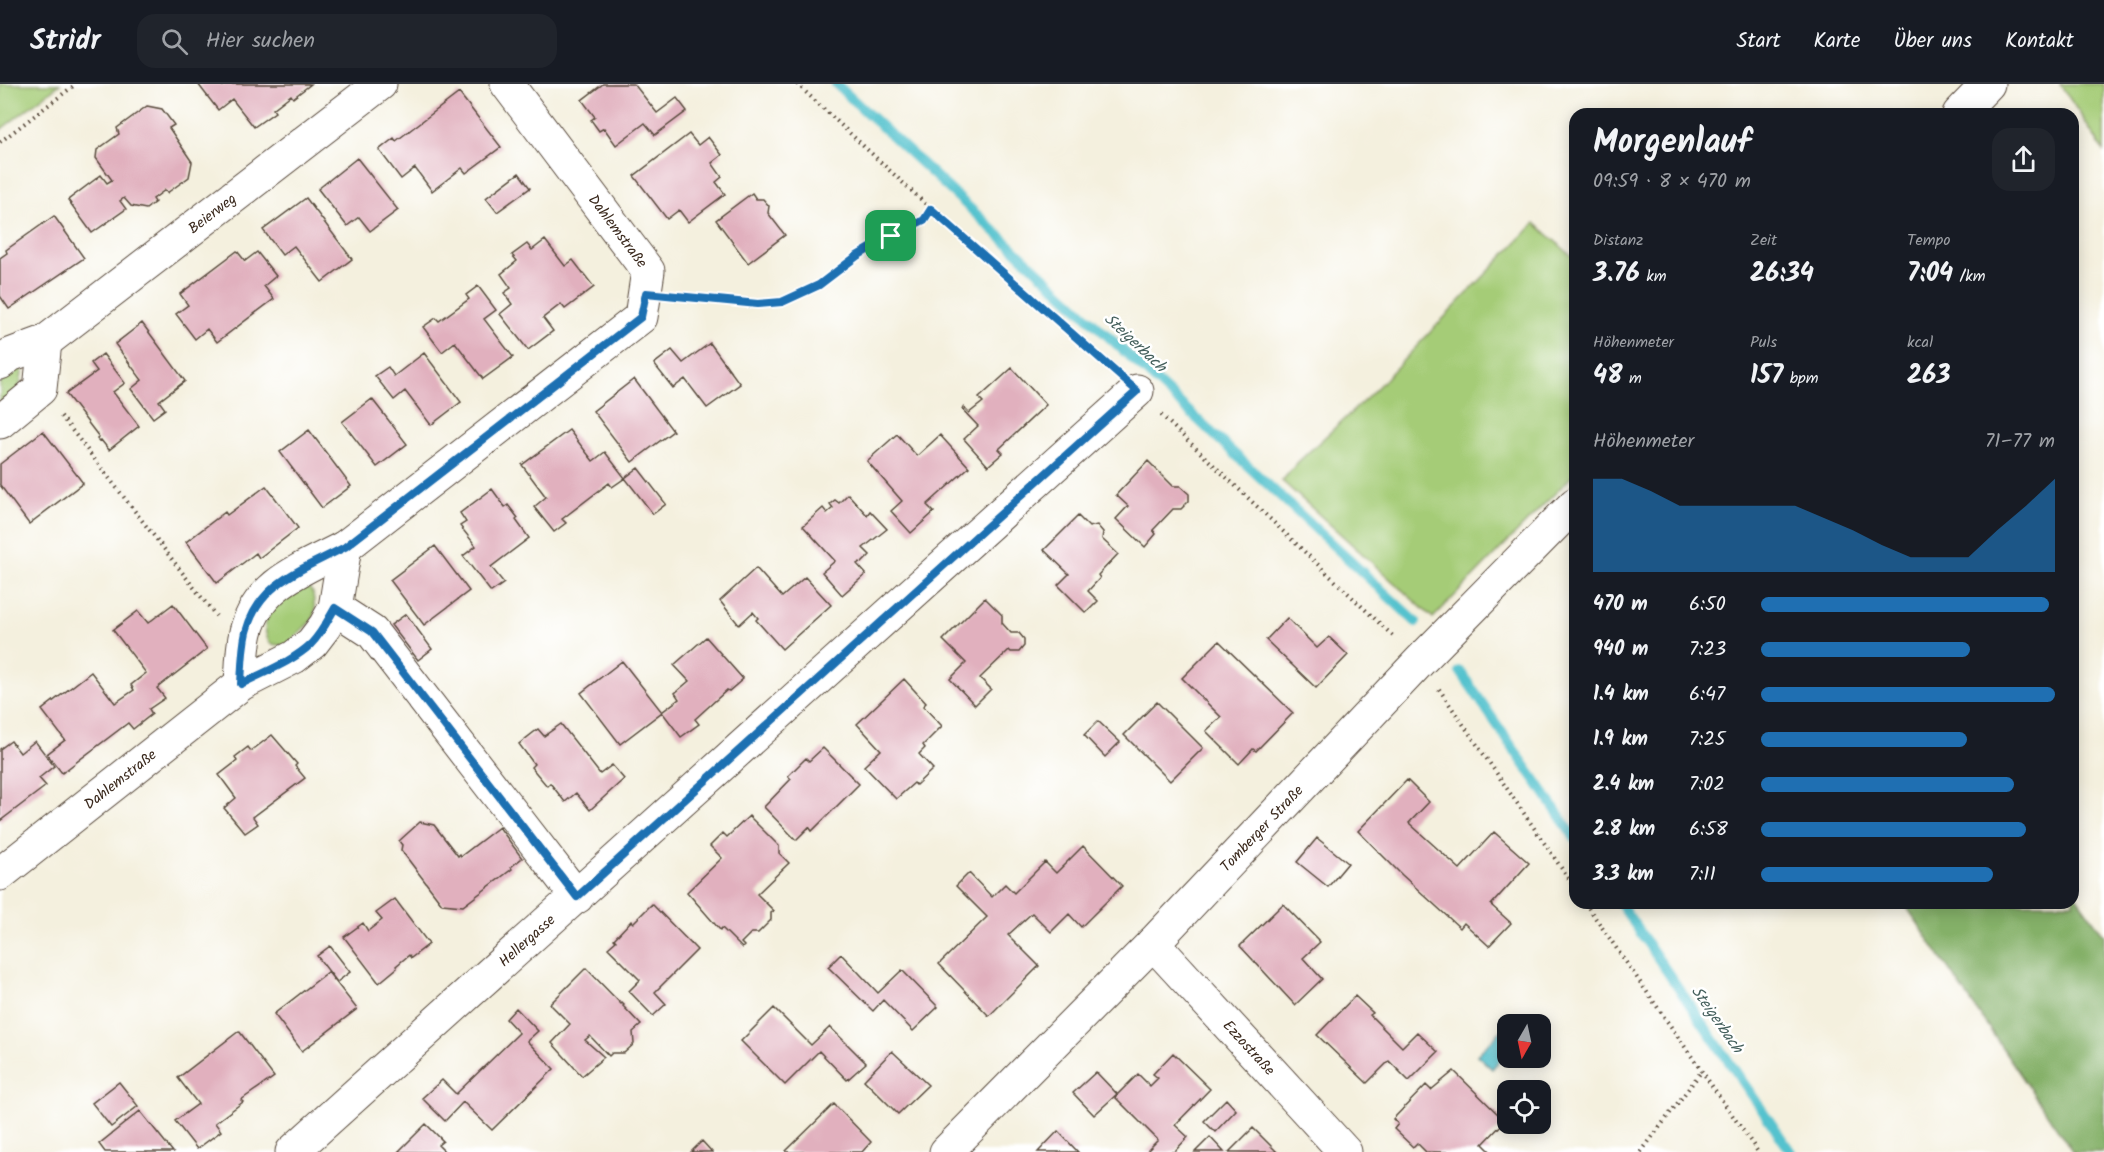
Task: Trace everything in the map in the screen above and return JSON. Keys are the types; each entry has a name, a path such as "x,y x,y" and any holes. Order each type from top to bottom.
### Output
{"street":[{"name":"Beierweg","path":"0,363 10,355 45,342 380,84"},
{"name":"Dahlemstraße","path":"241,684 246,633 256,606 266,593 287,576 304,570 345,547 641,317 648,271 507,84"},
{"path":"1965,108 1988,84"},
{"path":"0,422 40,389 45,342"},
{"name":"Hellergasse","path":"292,1152 1137,391"},
{"name":"Tomberger Straße","path":"946,1152 1153,943 1420,661 1569,510"},
{"name":"Dahlemstraße","path":"0,874 241,684 294,657 312,643 335,608 345,547"},
{"path":"335,608 372,632 577,897"},
{"name":"Ezzostraße","path":"1153,943 1345,1152"}],"path":[{"path":"0,142 76,84"},
{"path":"796,84 931,209 1137,391 1420,661 1569,879"},
{"path":"646,293 758,304 782,302 819,285 857,256 924,220 931,209"},
{"path":"40,389 218,619 246,633"},
{"path":"1589,909 1758,1152"},
{"path":"1641,1152 1701,1072"}],"green space":[{"path":"0,84 60,84 0,130"},
{"path":"2060,84 2104,84 2104,151 2079,113 2079,108 2076,108"},
{"path":"1535,223 1569,254 1569,479 1433,618 1282,481 1298,462 1369,396"},
{"path":"23,367 19,392 0,408 0,376"},
{"path":"299,584 308,587 313,593 315,611 313,619 286,646 271,644 266,634 267,618 277,603"},
{"path":"2079,900 2104,935 2104,1152 2073,1152 1908,909 2079,909"}],"water":[{"path":"1497,1035 1497,1063 1492,1069 1477,1055"}],"building":[{"path":"198,84 222,84 223,86 225,84 311,84 293,98 291,95 273,109 275,112 254,127 232,99 218,110"},
{"path":"603,84 634,84 657,113 677,98 687,111 655,135 645,123 616,145 604,128 599,131 591,120 595,117 582,100"},
{"path":"459,93 501,147 466,173 462,168 432,191 415,168 401,179 379,150 394,138 396,141"},
{"path":"147,106 162,109 174,125 169,128 192,162 189,177 167,193 165,190 153,199 155,202 146,209 131,206 124,198 120,201 126,209 92,233 68,200 101,175 107,183 112,180 96,158 97,150 119,134 117,128"},
{"path":"689,134 698,145 708,137 722,155 712,163 722,177 716,182 725,194 688,222 679,210 667,219 634,176"},
{"path":"357,158 398,210 370,231 359,217 347,226 318,189"},
{"path":"519,173 530,188 497,212 486,198"},
{"path":"752,193 756,199 763,199 769,206 768,213 785,235 748,263 716,220"},
{"path":"306,198 352,259 322,282 294,246 282,255 263,230"},
{"path":"54,216 84,258 9,309 0,296 0,258 7,253 6,250"},
{"path":"545,240 565,266 573,260 594,287 565,309 561,304 543,318 553,331 528,350 500,314 512,304 504,293 511,288 501,274 517,261 512,255 527,244 532,250"},
{"path":"237,251 245,261 257,252 276,276 264,286 274,299 217,342 207,329 195,339 176,314 188,305 180,294"},
{"path":"478,286 496,310 484,319 513,357 483,379 455,342 442,352 423,327 436,318 439,321 469,299 466,295"},
{"path":"142,323 185,381 159,401 165,409 153,418 131,389 142,380 115,344"},
{"path":"710,343 740,384 707,408 685,379 673,388 654,364 672,350 683,363"},
{"path":"424,353 461,402 431,425 405,391 394,400 375,376 388,367 394,376"},
{"path":"103,354 125,383 113,392 139,426 109,450 101,440 97,439 99,437 66,394 97,371 91,363"},
{"path":"1012,368 1046,405 999,449 1003,453 988,466 964,439 978,426 962,409 963,407 969,413 983,402 979,398"},
{"path":"634,379 673,431 632,462 593,411"},
{"path":"372,399 407,444 377,467 342,422"},
{"path":"309,430 351,486 322,508 280,452"},
{"path":"569,430 593,461 605,452 625,478 612,487 609,483 562,519 566,523 554,532 534,507 546,497 522,465"},
{"path":"43,431 83,483 29,524 0,485 0,464"},
{"path":"897,434 917,456 940,435 969,467 927,505 934,512 911,533 891,511 902,501 867,461"},
{"path":"1148,461 1173,486 1180,486 1189,494 1189,501 1181,509 1173,509 1153,530 1156,534 1145,547 1116,519 1128,506 1116,495"},
{"path":"638,468 666,504 653,514 625,478"},
{"path":"266,486 298,528 259,558 256,553 217,583 186,542 225,512 227,515"},
{"path":"492,489 505,507 508,505 518,518 516,520 529,538 491,567 504,583 491,592 463,556 476,546 460,526 466,522 460,513"},
{"path":"848,494 867,515 870,511 887,529 863,548 870,555 862,563 857,564 866,574 842,595 822,572 835,561 803,526 823,508 827,513 833,508 830,504 835,500 839,503"},
{"path":"1078,516 1089,527 1097,525 1103,532 1102,539 1118,554 1098,575 1100,578 1088,591 1098,601 1086,613 1058,585 1069,574 1044,550"},
{"path":"435,546 469,591 424,625 390,580"},
{"path":"756,568 782,597 805,577 831,605 782,649 756,620 758,618 753,612 739,625 720,601"},
{"path":"985,598 1002,615 1002,623 1011,633 1019,633 1024,639 1024,646 1019,652 1009,650 980,678 991,689 975,705 950,679 966,663 943,640"},
{"path":"173,604 207,649 157,688 165,698 149,709 152,714 133,729 128,723 62,773 47,754 65,740 42,710 91,672 115,703 134,690 131,685 146,673 113,630 138,611 148,623"},
{"path":"406,614 432,649 418,660 391,625"},
{"path":"1287,618 1317,648 1329,637 1348,655 1316,688 1266,640"},
{"path":"706,637 743,679 695,719 699,724 681,737 662,712 679,699 675,693 689,681 674,665"},
{"path":"1219,641 1293,713 1256,751 1253,749 1239,764 1206,731 1221,717 1182,678"},
{"path":"622,661 662,712 620,744 581,693"},
{"path":"904,679 926,703 923,706 942,726 923,745 925,748 919,754 933,769 896,799 864,766 881,750 857,724"},
{"path":"1157,702 1203,748 1170,781 1124,735"},
{"path":"1098,721 1120,742 1105,757 1084,735"},
{"path":"561,724 600,774 612,765 624,779 590,810 576,793 565,802 550,783 547,786 531,767 534,764 519,744 538,729 544,736"},
{"path":"272,735 297,764 295,766 305,778 253,817 258,824 245,833 224,808 236,798 219,775 237,761 235,757 248,747 251,751"},
{"path":"11,741 20,753 35,741 54,766 39,778 46,786 0,821 0,749"},
{"path":"823,748 859,784 812,831 809,827 796,840 764,807 791,779 788,776 806,758 809,761"},
{"path":"1407,780 1429,802 1409,823 1460,869 1494,832 1529,863 1491,905 1511,923 1489,946 1464,923 1460,928 1358,831"},
{"path":"749,816 779,846 779,853 789,863 757,894 774,911 771,913 771,920 758,933 751,933 741,943 744,946 742,948 722,928 720,930 687,892 722,858 710,846 723,833 727,837"},
{"path":"420,822 434,825 458,856 499,827 522,858 511,867 512,869 463,906 442,904 401,850 402,845 399,841"},
{"path":"1317,838 1348,863 1328,887 1297,862"},
{"path":"1083,846 1122,886 1081,927 1069,914 1051,932 1032,913 1008,935 1039,966 989,1016 939,964 987,917 956,886 969,873 992,897 1005,884 1014,893 1045,862 1056,873"},
{"path":"395,899 429,944 411,958 409,955 379,983 344,937 363,923 368,931 382,920 376,913"},
{"path":"652,904 697,950 655,992 666,1004 653,1016 629,991 640,980 608,948 631,921 633,923"},
{"path":"1283,904 1320,942 1303,958 1322,979 1295,1005 1240,946"},
{"path":"330,946 350,972 337,982 317,956"},
{"path":"841,954 878,993 902,970 938,1007 913,1031 883,1000 873,1011 828,967"},
{"path":"586,968 641,1025 633,1032 634,1044 624,1053 612,1053 609,1056 590,1036 585,1040 604,1057 582,1076 552,1043 570,1024 550,1004"},
{"path":"328,972 357,1009 302,1051 274,1014"},
{"path":"1355,996 1373,1013 1370,1015 1402,1047 1417,1032 1438,1052 1409,1081 1389,1061 1367,1083 1317,1035"},
{"path":"516,1008 538,1031 527,1041 554,1069 492,1130 463,1102 445,1121 422,1098 442,1080 456,1094 519,1033 506,1019"},
{"path":"774,1008 811,1045 830,1027 866,1063 847,1080 819,1051 785,1085 741,1041"},
{"path":"239,1031 274,1077 241,1100 243,1102 215,1123 221,1131 197,1149 175,1121 198,1104 178,1078"},
{"path":"892,1051 928,1085 898,1114 864,1080"},
{"path":"1173,1053 1210,1089 1175,1125 1188,1137 1174,1152 1146,1152 1158,1140 1115,1097 1138,1074 1150,1086 1158,1078 1153,1074"},
{"path":"1454,1071 1497,1113 1497,1129 1483,1144 1491,1152 1426,1152 1417,1143 1413,1147 1394,1129 1398,1124 1393,1119 1426,1085 1431,1090"},
{"path":"1096,1072 1117,1094 1094,1115 1073,1093"},
{"path":"119,1082 138,1106 111,1127 92,1103"},
{"path":"1226,1099 1236,1110 1215,1132 1204,1121"},
{"path":"834,1104 871,1142 862,1152 786,1151"},
{"path":"140,1111 173,1152 105,1152 99,1144"},
{"path":"426,1124 443,1141 438,1145 445,1152 398,1152"},
{"path":"1253,1128 1277,1152 1229,1152"},
{"path":"1058,1131 1078,1152 1038,1152"},
{"path":"1210,1137 1224,1152 1195,1152"},
{"path":"702,1141 712,1152 691,1152"}],"waterway":[{"name":"Steigerbach","path":"836,84 1416,622"},
{"name":"Steigerbach","path":"1460,671 1569,829"},
{"name":"Steigerbach","path":"1624,909 1791,1152"}],"route":[{"path":"931,209 1137,391 577,897 372,632 335,608 312,643 294,657 241,684 246,633 256,606 266,593 287,576 304,570 345,547 641,317 646,293 758,304 782,302 819,285 857,256 891,236 924,220 931,209"}]}
